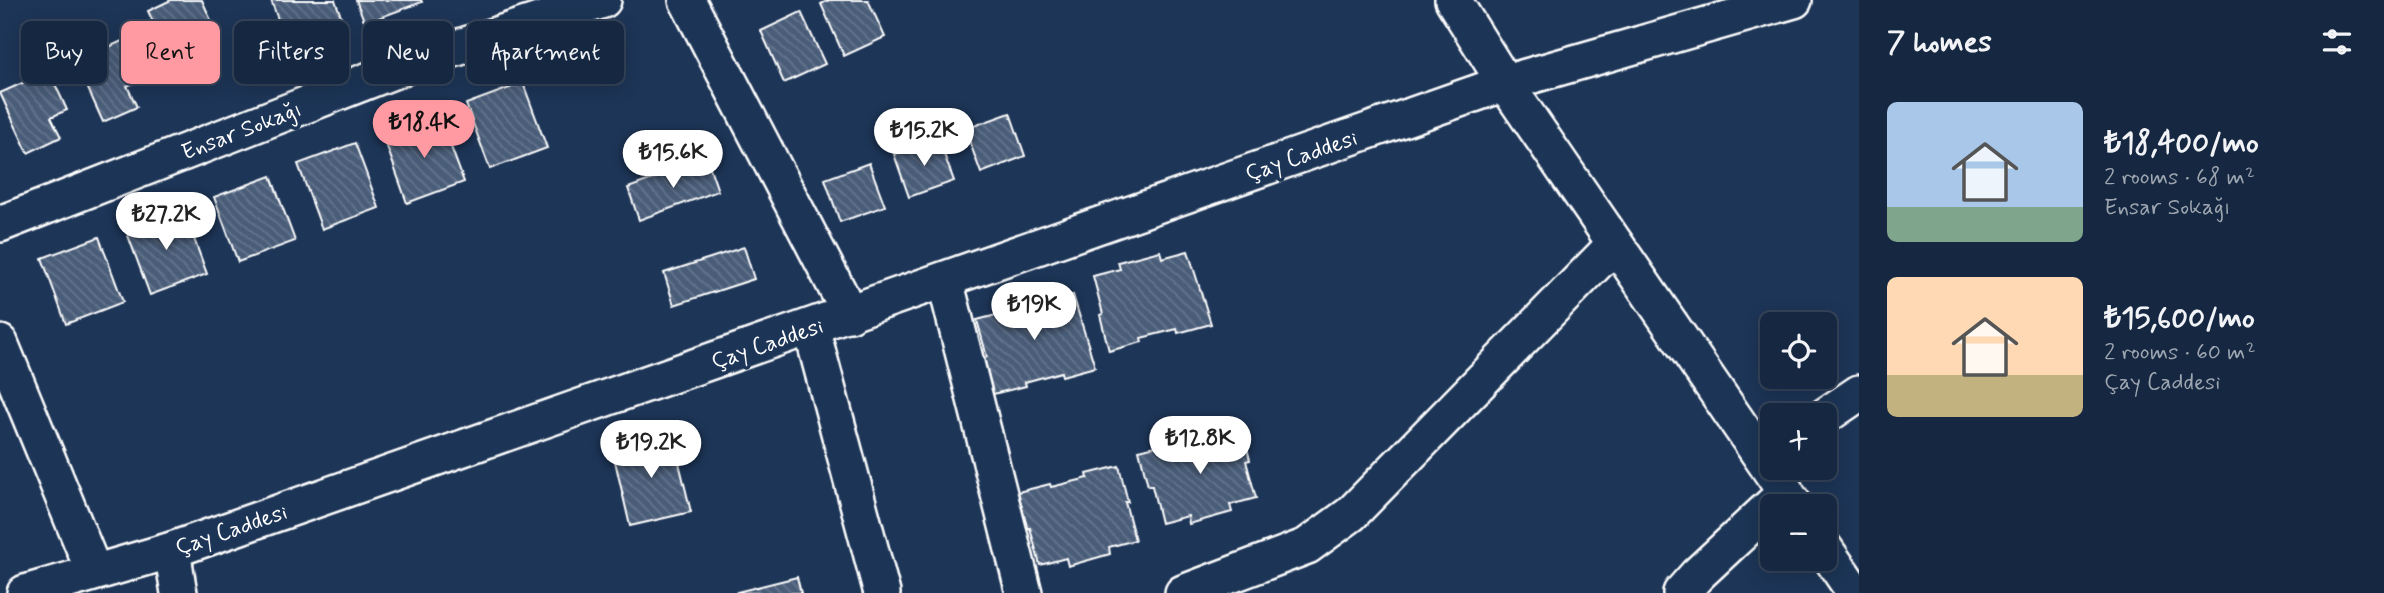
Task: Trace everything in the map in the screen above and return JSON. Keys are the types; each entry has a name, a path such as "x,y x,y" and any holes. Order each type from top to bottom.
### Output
{"street":[{"name":"Ensar Sokağı","path":"0,224 426,58 603,0"},
{"path":"687,0 850,314"},
{"path":"1453,0 1505,83 1615,244 1760,444"},
{"name":"Çay Caddesi","path":"38,591 172,550 1505,83 1786,1"},
{"path":"1183,593 1307,546 1351,514 1615,244"},
{"path":"945,280 1024,593"},
{"path":"811,327 881,593"},
{"path":"0,344 94,572"},
{"path":"1837,408 1859,393"},
{"path":"1681,593 1697,575 1760,524"},
{"path":"172,550 179,593"},
{"path":"1837,567 1855,593"}],"building":[{"path":"171,0 202,0 211,21 153,21 148,11"},
{"path":"271,0 335,0 343,21 279,21"},
{"path":"356,0 422,2 370,21 364,21"},
{"path":"829,0 868,0 885,37 844,56 821,4"},
{"path":"801,12 825,64 784,83 761,31"},
{"path":"121,41 121,84 131,84 127,86 137,107 103,122 86,84 107,84 107,48"},
{"path":"21,84 55,84 67,110 51,117 61,137 28,153 0,93"},
{"path":"523,84 547,148 490,169 466,104"},
{"path":"1010,113 1025,156 981,173 965,129"},
{"path":"440,117 464,182 407,203 384,138"},
{"path":"938,138 954,181 909,197 894,154"},
{"path":"355,143 379,208 322,229 298,164"},
{"path":"707,159 718,191 639,220 628,188"},
{"path":"869,163 885,206 840,222 825,179"},
{"path":"271,176 295,241 238,262 214,197"},
{"path":"183,209 207,274 150,295 126,230"},
{"path":"99,237 123,302 66,324 42,258"},
{"path":"744,247 754,279 674,305 664,273"},
{"path":"1160,251 1162,258 1188,251 1211,324 1178,333 1177,329 1141,338 1142,342 1109,351 1093,276 1120,269 1118,262"},
{"path":"1044,294 1046,301 1073,295 1095,367 1062,376 1061,372 1025,382 1026,386 993,394 977,320 1004,313 1002,306"},
{"path":"1241,424 1250,460 1246,461 1256,498 1230,505 1232,512 1189,524 1188,516 1161,523 1139,450 1172,442 1173,446 1209,436 1208,432"},
{"path":"672,434 691,512 630,526 612,448"},
{"path":"1119,466 1135,540 1109,547 1110,554 1068,566 1066,558 1040,565 1018,492 1088,478 1087,474"},
{"path":"797,577 801,593 737,592"}]}
